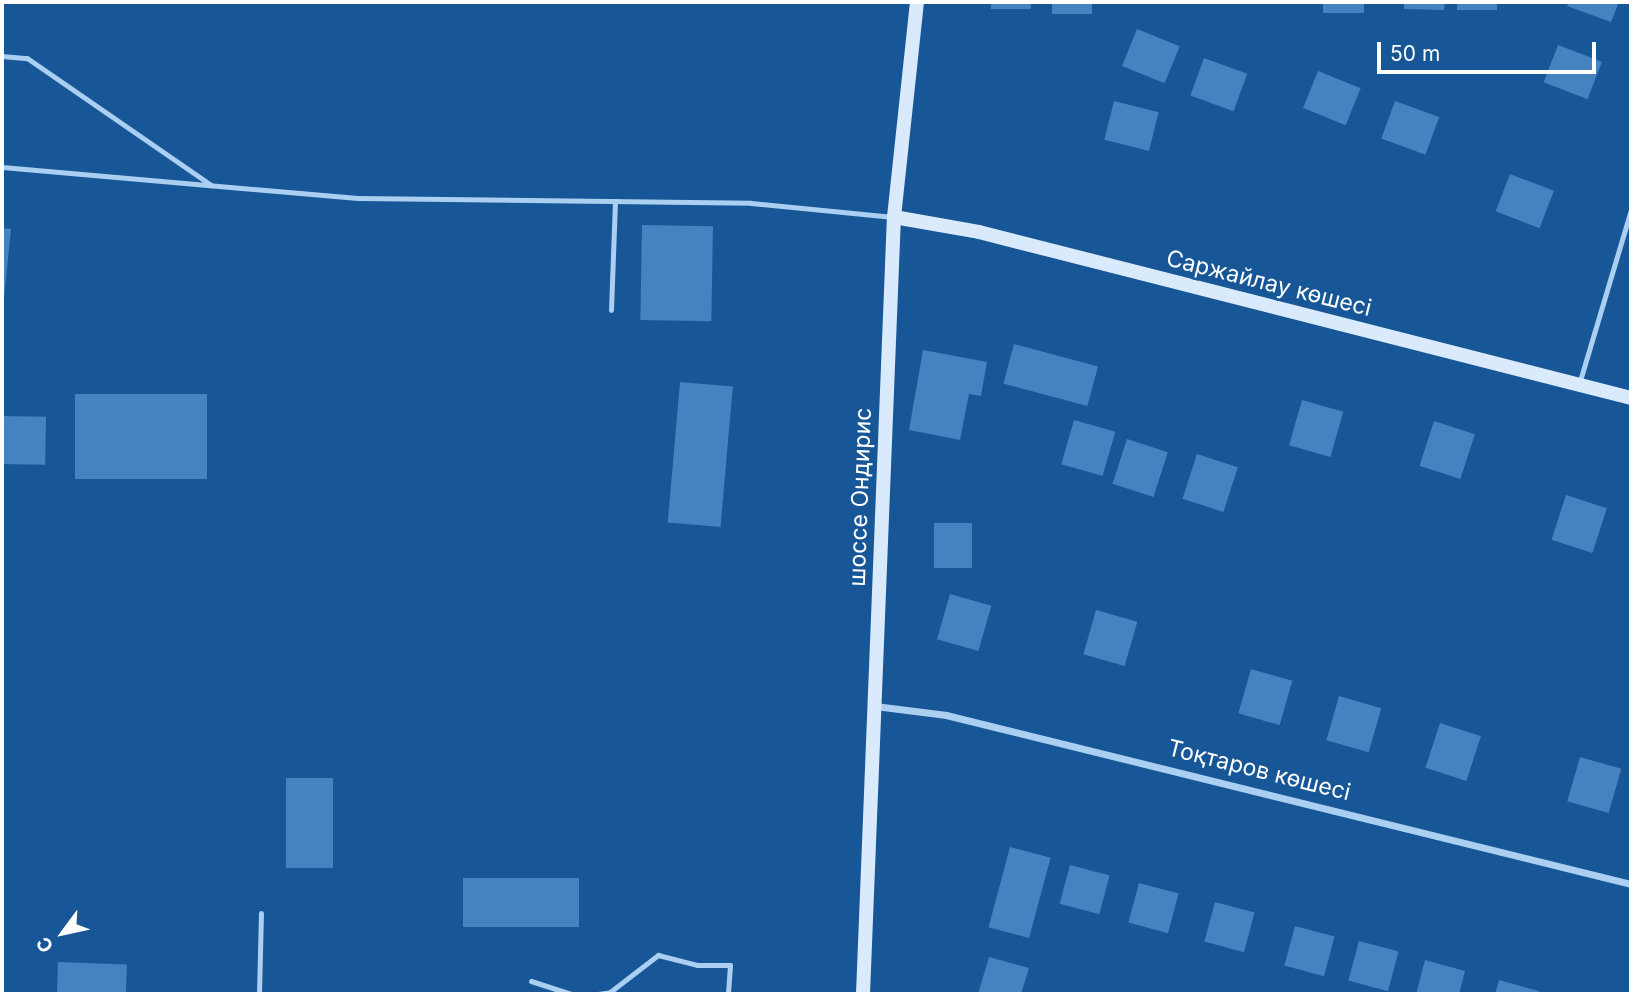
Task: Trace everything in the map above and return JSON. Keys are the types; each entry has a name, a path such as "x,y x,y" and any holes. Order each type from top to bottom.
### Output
{"main road":[{"name":"шоссе Ондирис","path":"863,994 894,217 917,2"},
{"name":"Саржайлау көшесі","path":"894,217 979,232 1631,398"}],"street":[{"name":"Тоқтаров көшесі","path":"874,706 946,715 1631,884"}],"lane":[{"path":"2,56 27,58 214,187"},
{"path":"2,167 358,198 751,204 894,217"},
{"path":"611,310 615,201"},
{"path":"1579,384 1631,210"},
{"path":"259,994 261,913"},
{"path":"598,994 610,992 658,955 697,965 730,965 728,994"},
{"path":"531,981 571,994"}],"building":[{"path":"991,2 1031,2 1031,9 991,9"},
{"path":"1052,2 1092,2 1092,14 1052,14"},
{"path":"1323,2 1364,2 1364,13 1323,13"},
{"path":"1404,2 1445,2 1444,10 1404,9"},
{"path":"1457,2 1497,2 1497,10 1457,10"},
{"path":"1569,2 1619,2 1611,22 1567,6"},
{"path":"1137,29 1180,46 1165,83 1122,66"},
{"path":"1558,45 1602,62 1588,99 1544,82"},
{"path":"1204,58 1247,74 1234,111 1190,96"},
{"path":"1318,71 1361,88 1346,125 1303,108"},
{"path":"1114,101 1159,112 1149,151 1104,140"},
{"path":"1395,101 1439,117 1425,155 1381,139"},
{"path":"1510,174 1554,191 1540,228 1496,211"},
{"path":"642,225 713,226 711,321 640,320"},
{"path":"2,228 11,229 4,298 2,298"},
{"path":"1014,344 1098,367 1087,406 1003,384"},
{"path":"923,350 987,362 981,396 969,394 960,440 909,430"},
{"path":"680,382 733,387 721,527 668,522"},
{"path":"75,394 207,394 207,479 75,479"},
{"path":"1302,400 1343,412 1330,457 1289,445"},
{"path":"2,416 46,417 45,465 2,464"},
{"path":"1074,420 1115,432 1103,476 1061,464"},
{"path":"1434,421 1475,434 1460,479 1419,466"},
{"path":"1127,439 1168,452 1153,497 1112,484"},
{"path":"1197,454 1238,467 1223,512 1182,499"},
{"path":"1566,495 1607,508 1592,553 1551,540"},
{"path":"934,523 972,523 972,568 934,568"},
{"path":"950,594 991,606 978,651 937,639"},
{"path":"1096,610 1137,622 1125,666 1083,654"},
{"path":"1251,669 1292,681 1280,725 1238,713"},
{"path":"1339,696 1381,708 1369,752 1326,740"},
{"path":"1440,723 1481,736 1466,781 1425,768"},
{"path":"1580,757 1621,769 1609,813 1567,801"},
{"path":"286,778 333,778 333,868 286,868"},
{"path":"1010,847 1051,858 1029,938 989,927"},
{"path":"1070,865 1110,876 1099,914 1060,904"},
{"path":"463,878 579,878 579,927 463,927"},
{"path":"1139,883 1179,894 1168,933 1128,923"},
{"path":"1215,902 1255,913 1244,952 1204,942"},
{"path":"1295,926 1335,937 1324,976 1284,966"},
{"path":"1359,941 1399,952 1388,991 1348,981"},
{"path":"989,957 1029,968 1021,994 978,994"},
{"path":"1425,960 1465,971 1459,994 1416,994"},
{"path":"58,962 127,964 126,994 57,994"},
{"path":"1499,980 1539,991 1538,994 1495,994"}]}
